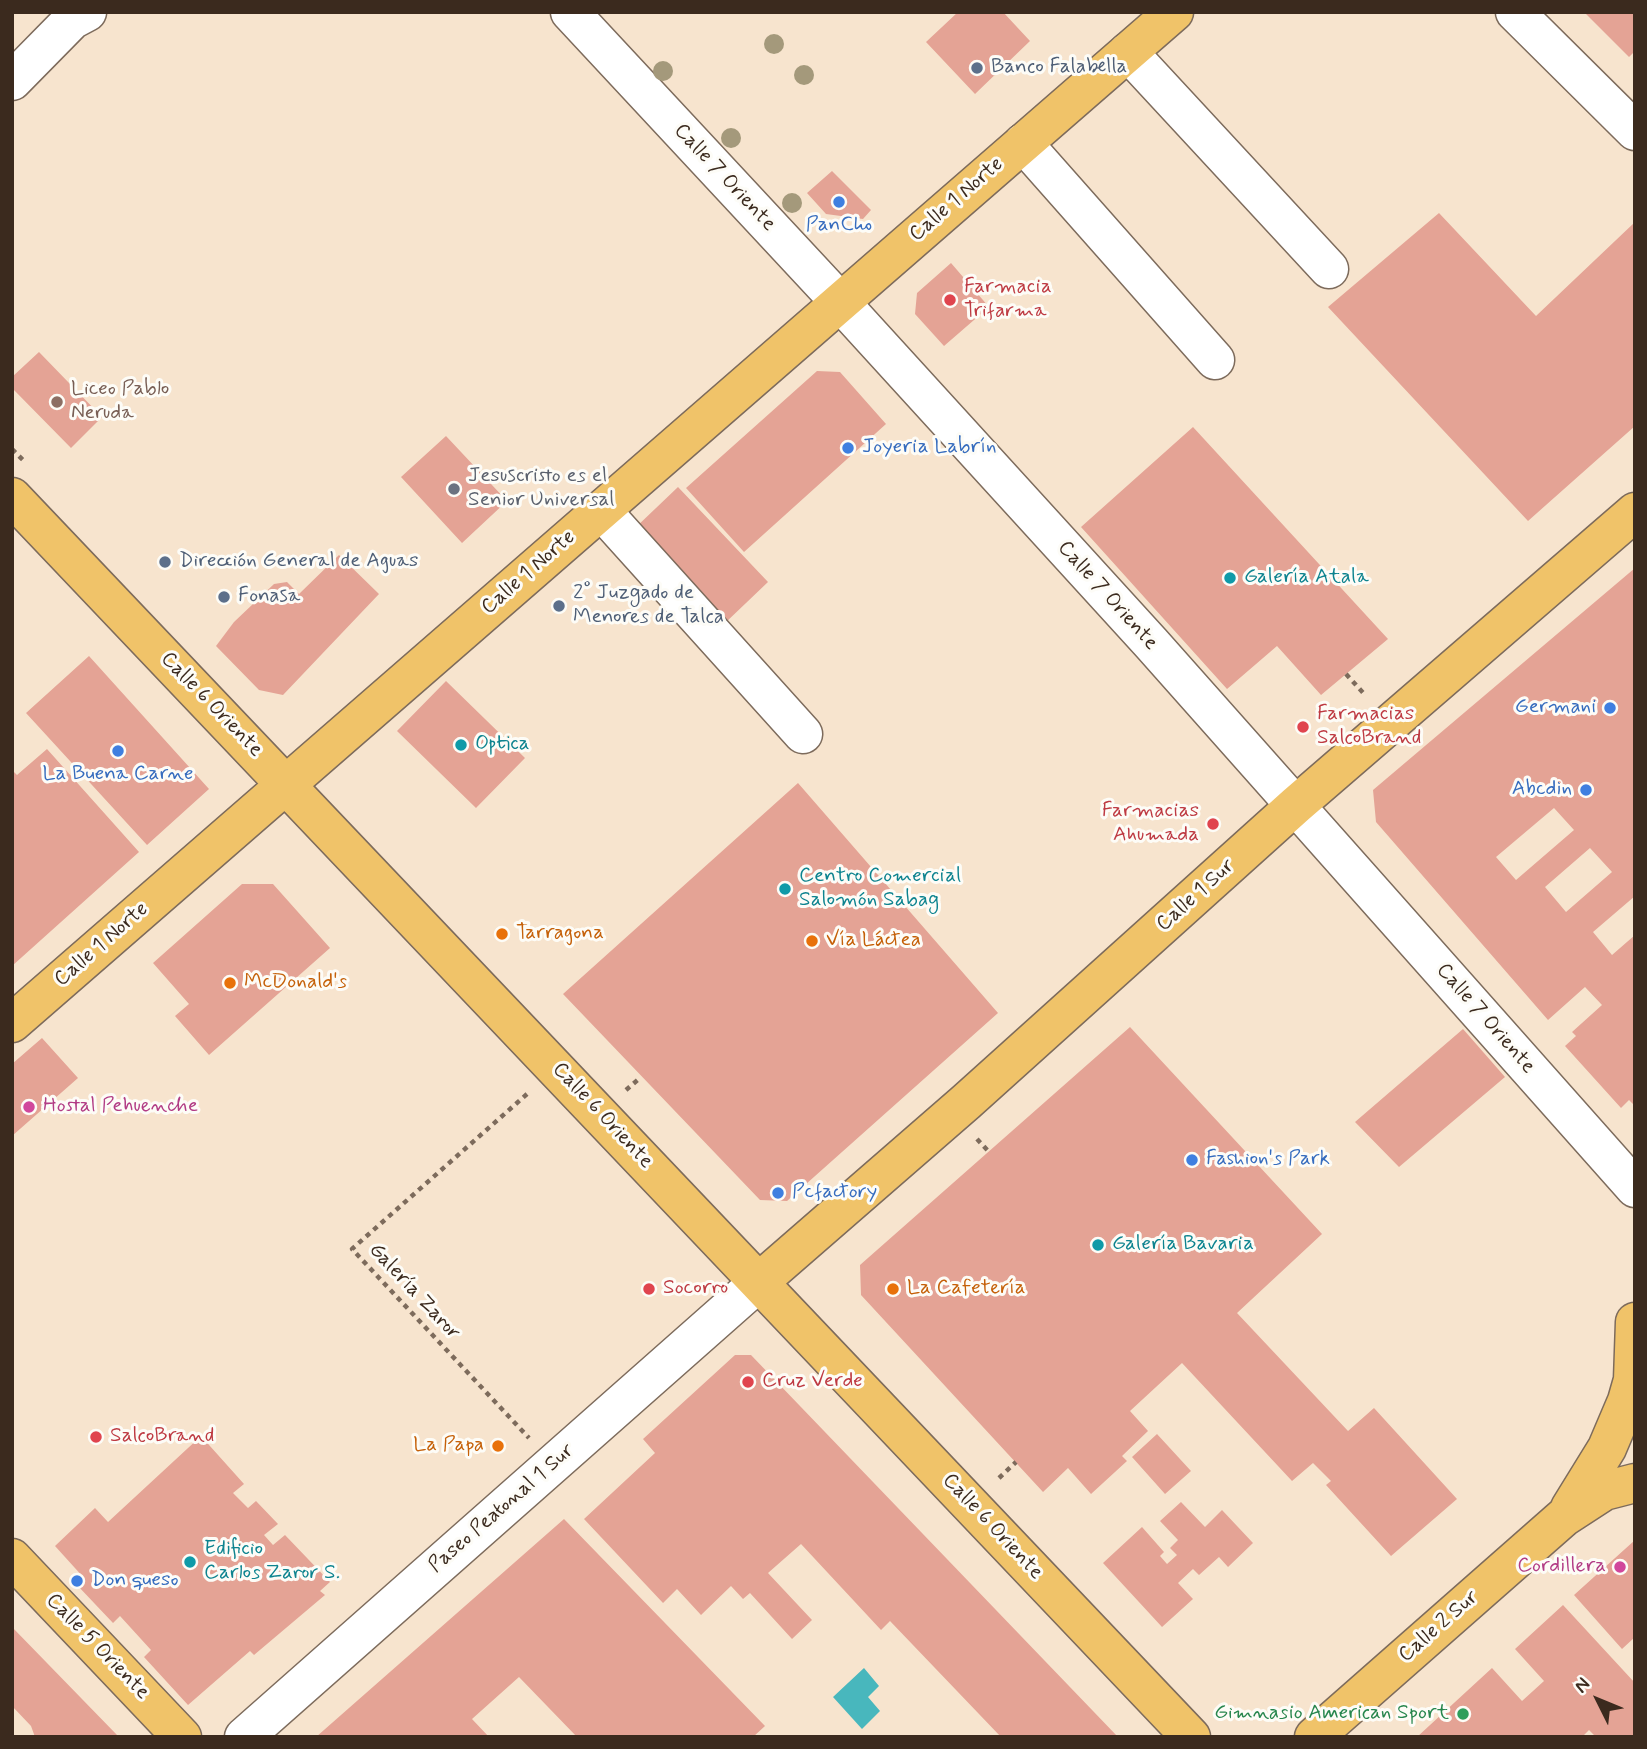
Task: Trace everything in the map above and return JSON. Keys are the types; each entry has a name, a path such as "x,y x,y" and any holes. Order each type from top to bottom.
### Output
{"main road":[{"name":"Calle 1 Norte","path":"12,1023 1174,12"},
{"name":"Calle 6 Oriente","path":"16,509 287,785 1191,1737"},
{"name":"Calle 1 Sur","path":"759,1282 1296,805 1635,512"},
{"name":"Calle 2 Sur","path":"1564,1517 1593,1472 1618,1425 1633,1380 1634,1332"},
{"name":"Calle 2 Sur","path":"1314,1737 1564,1517 1604,1491 1635,1483"},
{"name":"Calle 5 Oriente","path":"12,1558 182,1737"}],"street":[{"path":"12,81 72,20 87,12"},
{"name":"Calle 7 Oriente","path":"570,12 840,302 1296,805 1635,1188"},
{"path":"1515,12 1635,131"},
{"path":"1128,52 1329,270"},
{"path":"1023,143 1215,360"},
{"path":"601,510 803,734"},
{"name":"Paseo Peatonal 1 Sur","path":"244,1737 759,1282"}],"path":[{"name":"Galería Zaror","path":"553,1464 352,1250 556,1068"}],"water":[{"path":"864,1668 879,1686 868,1697 880,1711 862,1729 833,1697"}],"building":[{"name":"Banco Falabella","path":"958,12 1003,12 1030,41 975,94 926,42"},
{"path":"1584,12 1635,12 1635,51 1629,57"},
{"name":"PanCho","path":"832,171 871,210 863,219 826,214 807,193"},
{"path":"1439,213 1536,316 1635,222 1635,426 1528,521 1328,307"},
{"name":"Farmacia Trifarma","path":"951,263 989,307 944,346 915,314 917,293"},
{"name":"Liceo Pablo Neruda","path":"39,352 102,417 71,448 12,388 12,377"},
{"path":"817,371 840,372 886,424 744,552 686,488"},
{"name":"Galería Atala","path":"1193,427 1388,639 1321,695 1277,646 1227,689 1081,527"},
{"name":"Jesuscristo es el Senior Universal","path":"446,436 507,501 462,543 401,477"},
{"path":"678,487 768,582 724,624 634,529"},
{"path":"339,555 379,594 283,695 259,690 216,646 234,622 274,584 287,582 299,594"},
{"path":"1635,568 1635,896 1593,932 1612,955 1635,935 1635,1106 1629,1100 1621,1108 1565,1046 1576,1036 1572,1032 1602,1005 1585,987 1548,1020 1376,822 1373,790","holes":["1554,808 1574,830 1516,880 1496,857","1590,848 1612,872 1566,912 1545,887"]},
{"name":"La Buena Carne","path":"89,656 209,789 147,845 26,713"},
{"name":"Optica","path":"446,681 525,758 476,808 397,731"},
{"path":"47,749 139,852 12,966 12,770 17,775"},
{"name":"Centro Comercial Salomón Sabag","path":"798,783 998,1013 787,1201 760,1200 563,994"},
{"name":"McDonald's","path":"242,884 273,884 330,948 209,1055 175,1016 189,1004 153,963"},
{"path":"1130,1027 1322,1234 1237,1313 1348,1431 1374,1408 1457,1499 1391,1556 1326,1485 1331,1481 1313,1463 1292,1481 1182,1363 1130,1411 1148,1431 1122,1456 1127,1461 1091,1494 1068,1468 1043,1492 861,1295 860,1265"},
{"path":"1463,1029 1505,1077 1399,1167 1355,1122"},
{"name":"Hostal Pehuenche","path":"42,1038 78,1078 12,1136 12,1064"},
{"path":"735,1355 751,1355 1118,1737 1001,1737 890,1621 881,1630 801,1544 768,1573 812,1620 792,1639 750,1593 743,1599 731,1586 701,1615 677,1589 663,1603 584,1519 655,1453 643,1439"},
{"path":"1157,1434 1191,1471 1165,1494 1132,1457"},
{"name":"Edificio Carlos Zaror S.","path":"201,1436 244,1484 233,1493 248,1508 256,1501 278,1524 264,1535 273,1545 285,1535 330,1582 320,1591 325,1595 254,1655 250,1651 188,1705 144,1657 151,1650 120,1616 113,1623 77,1585 84,1578 55,1546 95,1508 108,1522"},
{"path":"1181,1502 1205,1527 1222,1510 1253,1543 1228,1567 1219,1557 1199,1575 1193,1569 1178,1583 1193,1599 1162,1627 1103,1563 1142,1527 1164,1552 1160,1556 1167,1564 1177,1555 1170,1548 1178,1540 1160,1521"},
{"path":"564,1519 765,1726 753,1737 577,1737 519,1677 472,1719 489,1737 316,1737"},
{"name":"Cordillera","path":"1635,1540 1635,1637 1622,1649 1574,1595"},
{"path":"1563,1605 1635,1683 1635,1737 1596,1737 1589,1730 1582,1737 1417,1737 1492,1668 1522,1701 1544,1681 1515,1649"},
{"path":"12,1627 117,1737 35,1737 31,1726 12,1706"}],"place":[{"name":"Banco Falabella","path":"977,68"},
{"name":"PanCho","path":"839,202"},
{"name":"Farmacia Trifarma","path":"950,300"},
{"name":"Liceo Pablo Neruda","path":"57,402"},
{"name":"Joyeria Labrín","path":"848,448"},
{"name":"Jesuscristo es el Senior Universal","path":"454,489"},
{"name":"Dirección General de Aguas","path":"165,562"},
{"name":"Galería Atala","path":"1230,578"},
{"name":"Fonasa","path":"224,597"},
{"name":"2° Juzgado de Menores de Talca","path":"559,606"},
{"name":"Germani","path":"1610,708"},
{"name":"Farmacias SalcoBrand","path":"1303,727"},
{"name":"Optica","path":"461,745"},
{"name":"La Buena Carne","path":"118,751"},
{"name":"Abcdin","path":"1586,790"},
{"name":"Farmacias Ahumada","path":"1213,824"},
{"name":"Centro Comercial Salomón Sabag","path":"785,889"},
{"name":"Tarragona","path":"502,934"},
{"name":"Vía Láctea","path":"812,941"},
{"name":"McDonald's","path":"230,983"},
{"name":"Hostal Pehuenche","path":"29,1107"},
{"name":"Fashion's Park","path":"1192,1160"},
{"name":"Pcfactory","path":"778,1193"},
{"name":"Galería Bavaria","path":"1098,1245"},
{"name":"Socorro","path":"649,1289"},
{"name":"La Cafetería","path":"893,1289"},
{"name":"Cruz Verde","path":"748,1382"},
{"name":"SalcoBrand","path":"96,1437"},
{"name":"La Papa","path":"498,1446"},
{"name":"Edificio Carlos Zaror S.","path":"190,1562"},
{"name":"Cordillera","path":"1620,1567"},
{"name":"Don queso","path":"77,1581"},
{"name":"Gimnasio American Sport","path":"1463,1714"}]}
